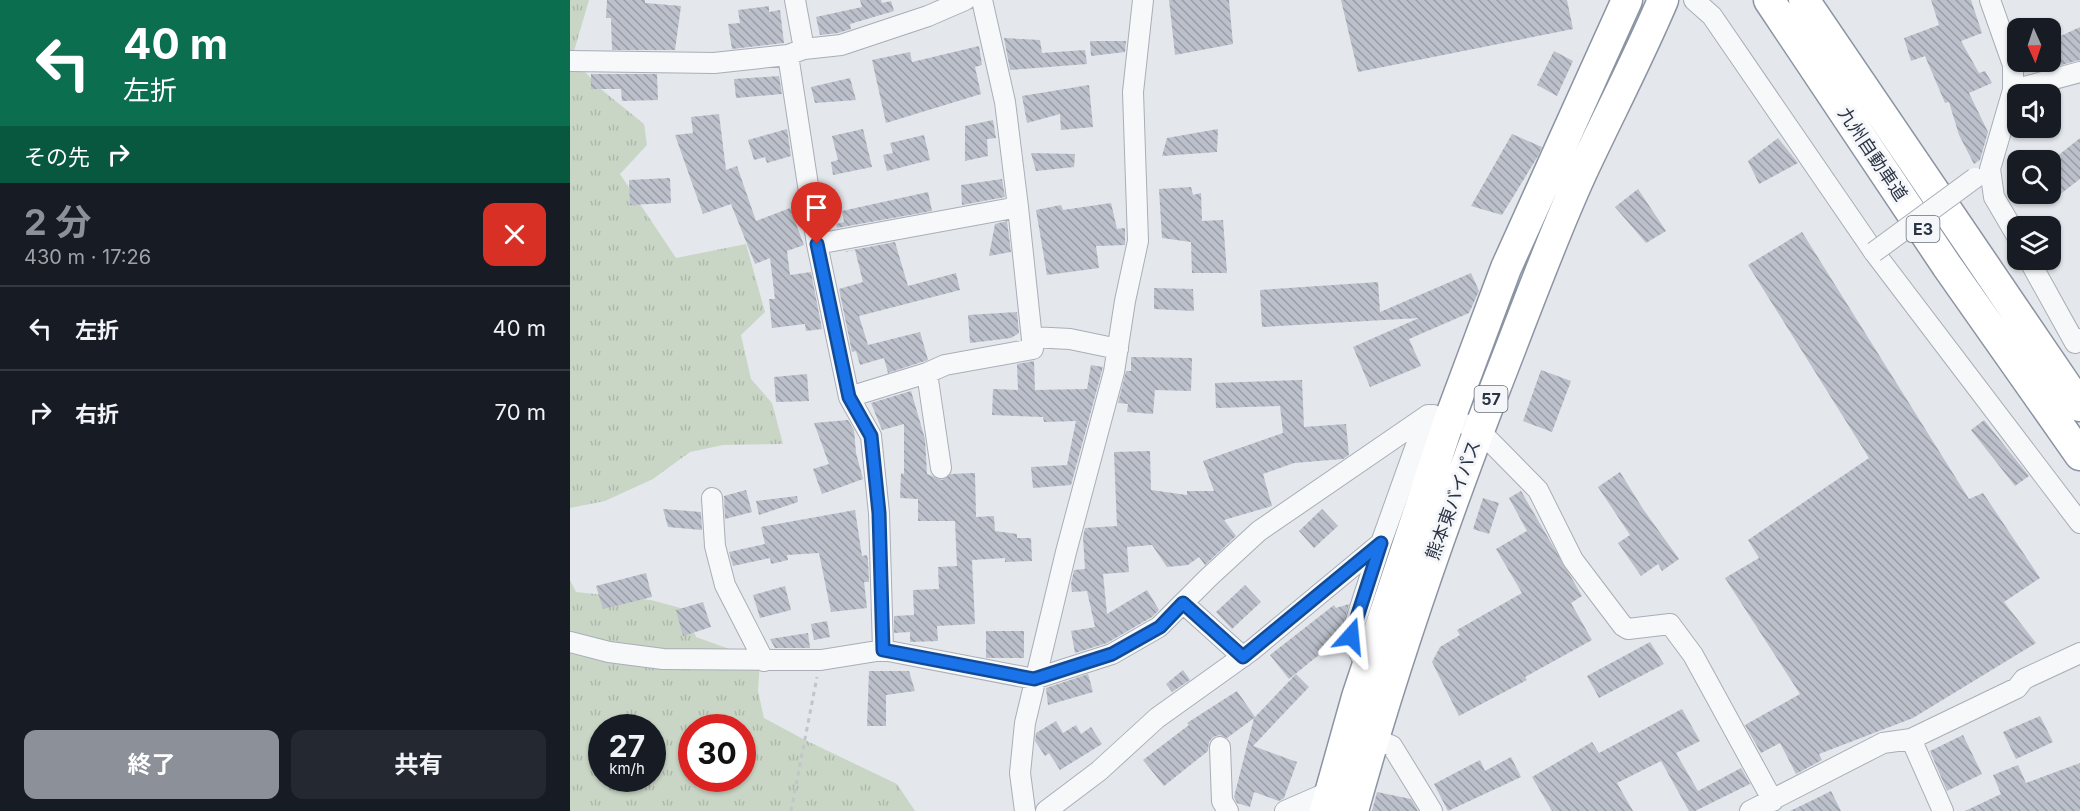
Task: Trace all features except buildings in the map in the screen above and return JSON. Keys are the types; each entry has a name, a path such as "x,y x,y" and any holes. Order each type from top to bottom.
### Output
{"highway":[{"name":"熊本東バイパス","path":"1328,801 1441,416 1627,0"},
{"name":"熊本東バイパス","path":"1353,811 1373,738 1432,555 1479,430 1582,173 1636,63 1663,0"},
{"path":"1751,0 1947,266"},
{"name":"九州自動車道","path":"1770,0 1947,266 2080,455"},
{"name":"九州自動車道","path":"1803,0 2080,406"}],"street":[{"path":"795,0 796,52 817,244 849,397 871,436 879,513 883,650"},
{"path":"570,61 714,63 842,45 928,16 965,0"},
{"path":"849,397 927,373 945,365 1033,349 1005,102 982,0"},
{"path":"1025,811 1020,773 1025,723 1034,679 1114,372 1138,241 1133,92 1143,0"},
{"path":"1694,0 1712,16 1874,252 2080,523"},
{"path":"1990,0 2013,65 2013,84"},
{"path":"2035,84 2080,72"},
{"path":"1874,252 1982,174 2007,106"},
{"path":"1982,174 2007,219"},
{"path":"817,244 1018,207"},
{"path":"2035,270 2078,344"},
{"path":"1032,337 1070,339 1118,349"},
{"path":"927,373 941,468"},
{"path":"570,642 609,652 663,659 821,660 883,650 1034,679 1112,654 1160,627 1259,531 1392,437 1428,415 1441,416 1479,430 1538,490 1573,560 1623,626 1628,629 1670,624 1693,654 1773,801"},
{"path":"1367,668 1351,636 1415,448 1441,416"},
{"path":"712,498 716,546 724,585 764,661"},
{"path":"1046,811 1099,771 1157,718 1243,657 1381,543"},
{"path":"1183,603 1243,657"},
{"path":"1750,811 1883,743 1911,739 2018,688 2024,679 2080,653"},
{"path":"1373,738 1392,746 1432,811"},
{"path":"1911,739 1943,811"},
{"path":"1220,747 1222,801 1228,811"},
{"path":"1285,811 1328,801"}],"path":[{"path":"790,811 821,660"}],"green space":[{"path":"570,0 589,0 572,58 602,90 644,124 647,145 620,174 676,258 746,244 765,312 741,335 751,379 772,403 783,444 723,445 690,452 653,479 605,501 570,508"},
{"path":"570,580 576,592 651,600 684,609 696,637 760,660 758,691 764,718 897,784 915,811 570,811"}],"route":[{"path":"817,244 849,397 871,436 879,513 883,650 1034,679 1080,667 1112,654 1160,627 1183,603 1243,657 1381,543 1351,636"}]}
